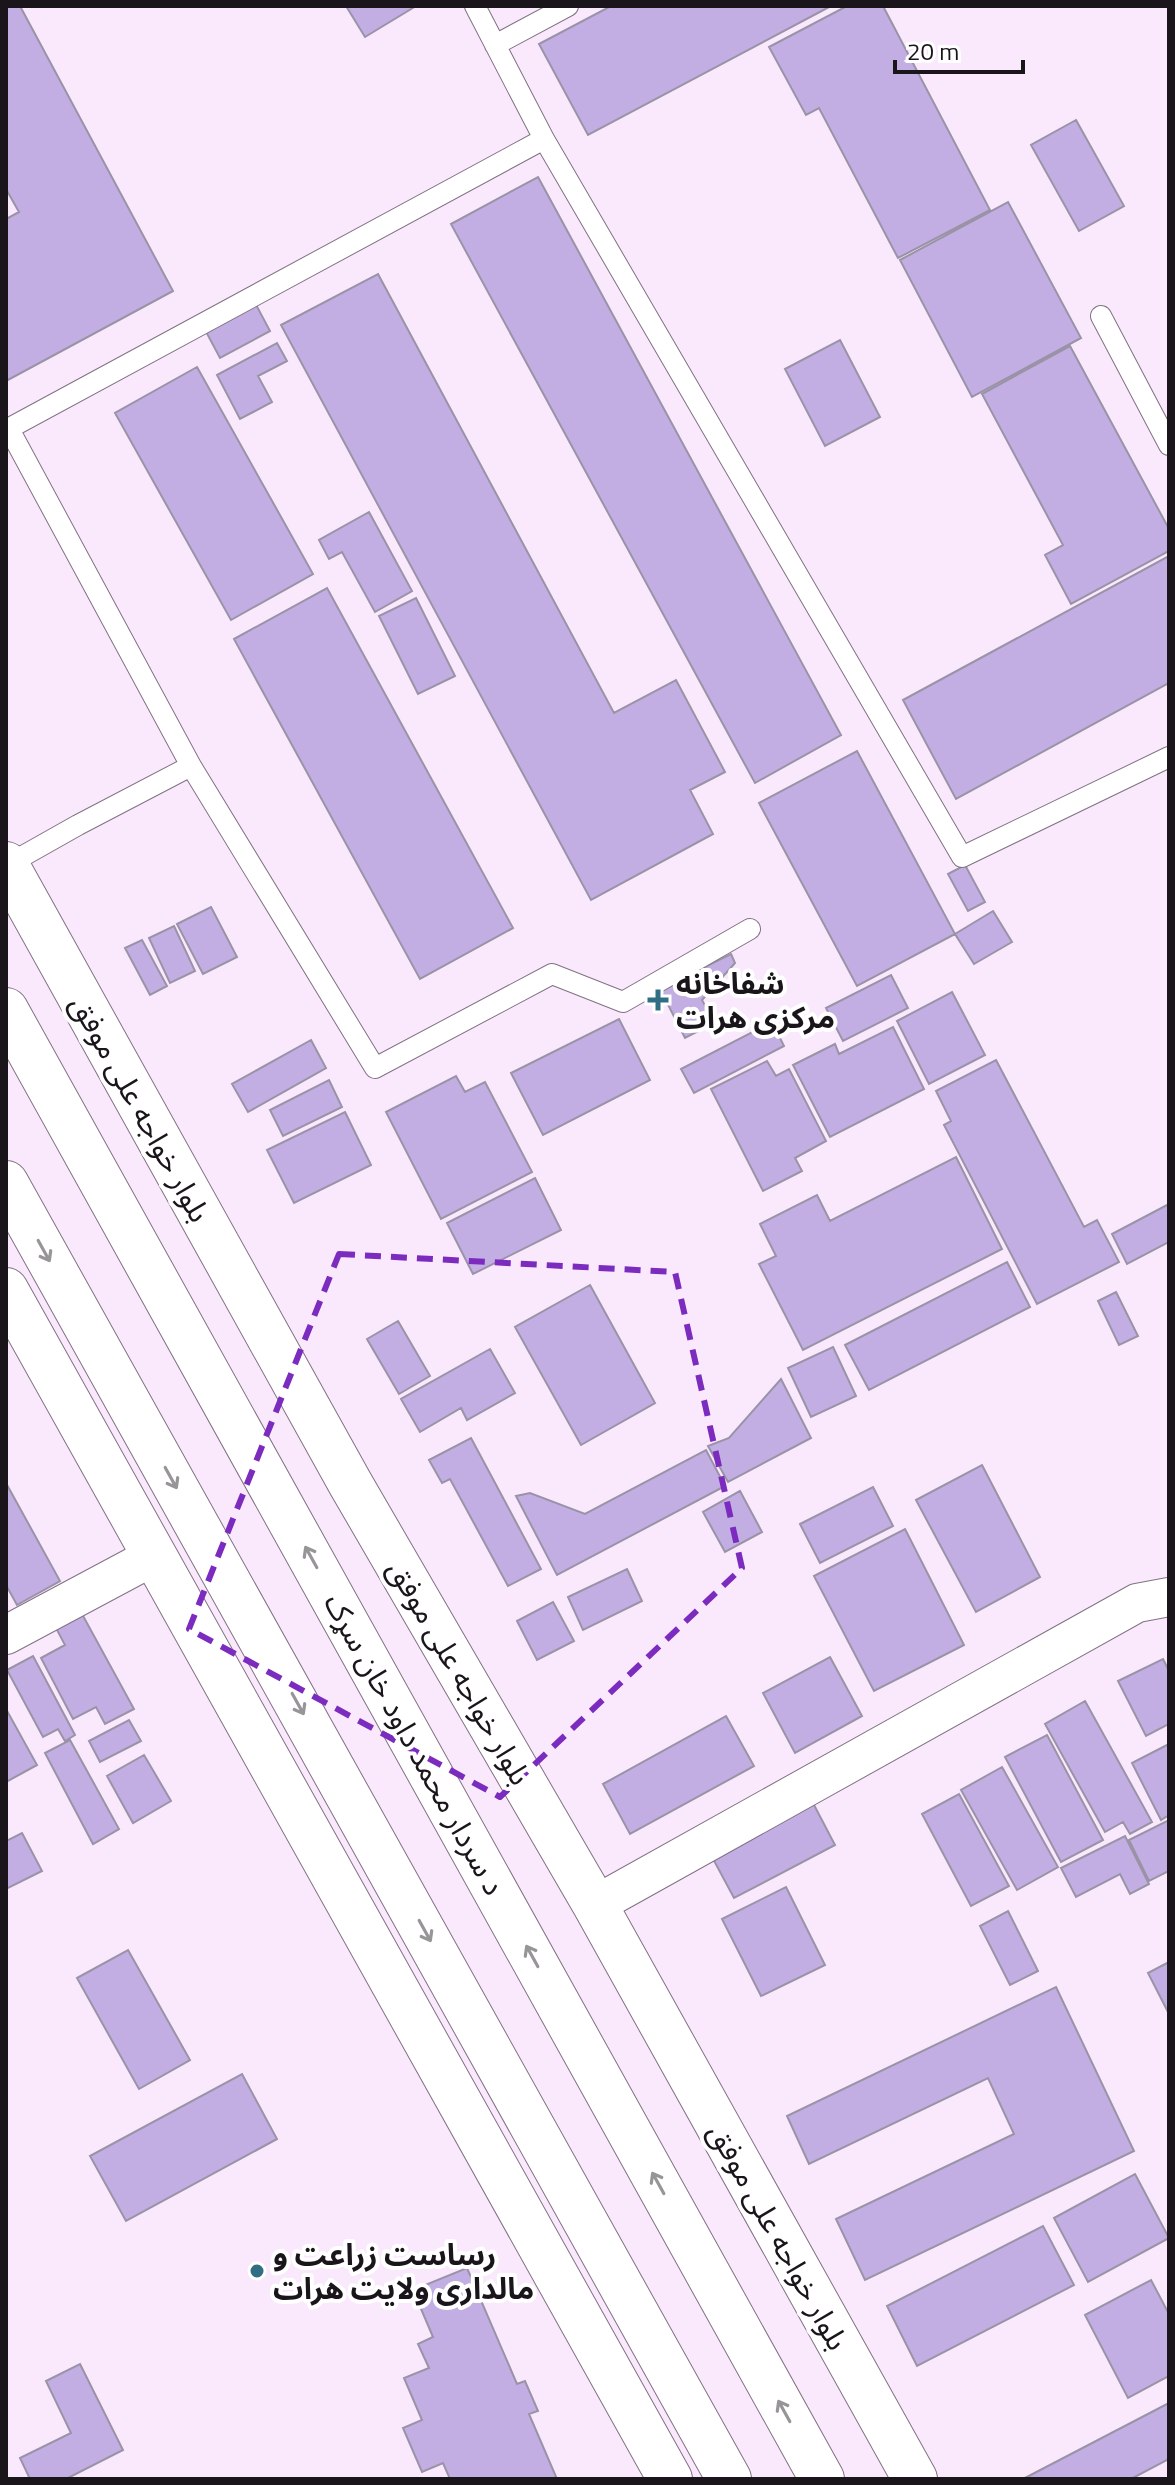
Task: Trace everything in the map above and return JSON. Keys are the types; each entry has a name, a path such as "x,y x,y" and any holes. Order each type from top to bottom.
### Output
{"main road":[{"name":"بلوار خواجه علی موفق","path":"6,865 350,1483 595,1905 915,2479"},
{"name":"د سردار محمد داود خان سړک","path":"6,1010 822,2479"},
{"path":"6,1183 729,2479"},
{"path":"6,1290 670,2479"}],"street":[{"path":"6,1635 154,1556"},
{"path":"595,1905 1137,1603 1169,1597"}],"lane":[{"path":"475,6 544,139 962,857 1169,757"},
{"path":"495,45 568,6"},
{"path":"544,139 7,430 191,766 375,1068 552,974 623,1002 750,929"},
{"path":"1101,316 1169,445"},
{"path":"6,865 191,766"}],"highlighted area":[{"path":"339,1254 675,1272 742,1568 500,1797 189,1629"}],"building":[{"path":"6,6 20,6 173,291 6,381 6,219 19,212 6,189"},
{"path":"346,6 416,6 365,37"},
{"path":"611,6 831,6 588,135 539,44"},
{"path":"847,6 883,6 990,210 898,258 819,108 806,115 769,47"},
{"path":"1076,120 1124,206 1079,231 1031,145"},
{"path":"538,177 841,735 755,783 451,224"},
{"path":"1008,202 1081,338 972,397 900,260"},
{"path":"378,274 614,713 676,680 725,772 690,790 713,834 591,900 281,325"},
{"path":"254,301 270,331 220,358 204,328"},
{"path":"840,340 880,417 825,446 785,369"},
{"path":"277,343 287,361 258,376 272,402 240,419 217,375"},
{"path":"1070,346 1169,529 1169,551 1071,604 1045,555 1063,545 982,394"},
{"path":"197,367 313,574 231,620 115,413"},
{"path":"369,512 412,591 375,612 342,552 329,559 319,540"},
{"path":"1169,556 1169,683 956,799 903,700"},
{"path":"327,588 513,928 420,979 234,639"},
{"path":"416,598 455,676 418,694 379,616"},
{"path":"857,751 955,934 857,986 759,803"},
{"path":"965,865 985,902 968,911 948,874"},
{"path":"211,907 237,957 203,974 177,924"},
{"path":"993,911 1012,942 974,964 955,934"},
{"path":"174,926 195,971 170,983 149,938"},
{"path":"142,940 167,986 150,995 125,948"},
{"path":"731,954 735,963 702,1000 714,1023 685,1038 660,989"},
{"path":"891,975 908,1008 843,1041 826,1008"},
{"path":"952,992 985,1055 929,1084 897,1021"},
{"path":"619,1019 650,1080 543,1135 511,1073"},
{"path":"772,1022 784,1046 694,1093 681,1069"},
{"path":"893,1027 924,1089 830,1137 793,1065 835,1044 839,1054"},
{"path":"311,1040 326,1068 248,1112 232,1084"},
{"path":"996,1060 1084,1227 1097,1220 1119,1262 1037,1304 944,1125 951,1121 936,1091"},
{"path":"767,1061 776,1076 789,1069 826,1141 795,1158 802,1171 763,1191 711,1089"},
{"path":"456,1076 465,1092 485,1082 532,1172 441,1219 386,1112"},
{"path":"329,1080 342,1107 283,1136 270,1110"},
{"path":"345,1112 371,1165 294,1203 267,1150"},
{"path":"956,1157 1002,1249 803,1350 759,1264 776,1256 760,1224 817,1195 830,1221"},
{"path":"535,1178 561,1230 473,1274 447,1223"},
{"path":"1169,1204 1169,1242 1127,1264 1112,1234"},
{"path":"1007,1262 1030,1307 869,1390 845,1345"},
{"path":"590,1285 655,1403 581,1445 515,1327"},
{"path":"1116,1292 1138,1336 1119,1345 1098,1301"},
{"path":"398,1321 430,1376 399,1394 367,1339"},
{"path":"833,1347 856,1396 811,1417 788,1368"},
{"path":"490,1349 515,1393 467,1420 461,1408 420,1432 401,1399"},
{"path":"781,1379 811,1438 728,1482 708,1446 729,1438"},
{"path":"471,1438 541,1569 508,1586 450,1479 442,1483 429,1460"},
{"path":"706,1450 725,1486 557,1575 516,1496 530,1493 585,1514"},
{"path":"982,1465 1040,1577 976,1612 916,1500"},
{"path":"6,1483 60,1581 17,1605 6,1585"},
{"path":"873,1487 893,1526 820,1563 800,1524"},
{"path":"740,1491 762,1532 725,1552 703,1512"},
{"path":"905,1529 964,1645 874,1691 814,1576"},
{"path":"627,1569 642,1601 583,1630 568,1597"},
{"path":"553,1602 574,1641 537,1660 517,1621"},
{"path":"82,1614 134,1709 105,1724 96,1707 73,1719 41,1658 65,1645 56,1628"},
{"path":"33,1656 75,1735 65,1741 58,1729 43,1737 7,1670"},
{"path":"830,1657 862,1716 795,1753 763,1693"},
{"path":"1163,1659 1169,1671 1169,1724 1146,1736 1118,1681"},
{"path":"1085,1701 1152,1822 1130,1834 1123,1822 1105,1832 1045,1724"},
{"path":"6,1709 37,1765 6,1782"},
{"path":"726,1716 754,1766 630,1834 603,1784"},
{"path":"129,1720 141,1741 100,1762 89,1741"},
{"path":"1047,1735 1103,1840 1061,1862 1005,1757"},
{"path":"70,1740 119,1829 93,1844 45,1753"},
{"path":"1169,1744 1169,1815 1161,1820 1132,1763"},
{"path":"144,1755 171,1801 133,1823 107,1776"},
{"path":"1002,1767 1058,1867 1017,1890 961,1790"},
{"path":"959,1794 1009,1886 971,1906 922,1814"},
{"path":"813,1803 835,1845 734,1898 712,1857"},
{"path":"1169,1820 1169,1871 1149,1881 1129,1840"},
{"path":"22,1833 42,1871 6,1889 6,1841"},
{"path":"1125,1836 1149,1884 1130,1894 1120,1874 1076,1897 1061,1868"},
{"path":"786,1887 825,1965 761,1996 722,1919"},
{"path":"1008,1911 1038,1971 1010,1985 980,1926"},
{"path":"128,1950 190,2060 139,2089 77,1978"},
{"path":"1169,1962 1169,2014 1148,1973"},
{"path":"1056,1987 1134,2151 865,2280 836,2219 1014,2134 988,2078 809,2164 787,2116"},
{"path":"242,2074 277,2139 126,2221 90,2156"},
{"path":"1135,2174 1169,2238 1088,2282 1054,2218"},
{"path":"1043,2226 1074,2285 917,2366 887,2306"},
{"path":"467,2268 517,2384 525,2381 538,2411 529,2414 557,2479 450,2479 443,2463 422,2472 403,2428 422,2420 404,2378 429,2368 418,2344 433,2337 413,2290"},
{"path":"1151,2280 1169,2314 1169,2376 1128,2398 1085,2315"},
{"path":"80,2364 123,2450 66,2479 30,2479 20,2458 71,2433 46,2381"},
{"path":"1169,2403 1169,2459 1131,2479 1023,2479"}],"place":[{"name":"شفاخانه مرکزی هرات","path":"658,1000"},
{"name":"رساست زراعت و مالداری ولایت هرات","path":"257,2271"}]}
